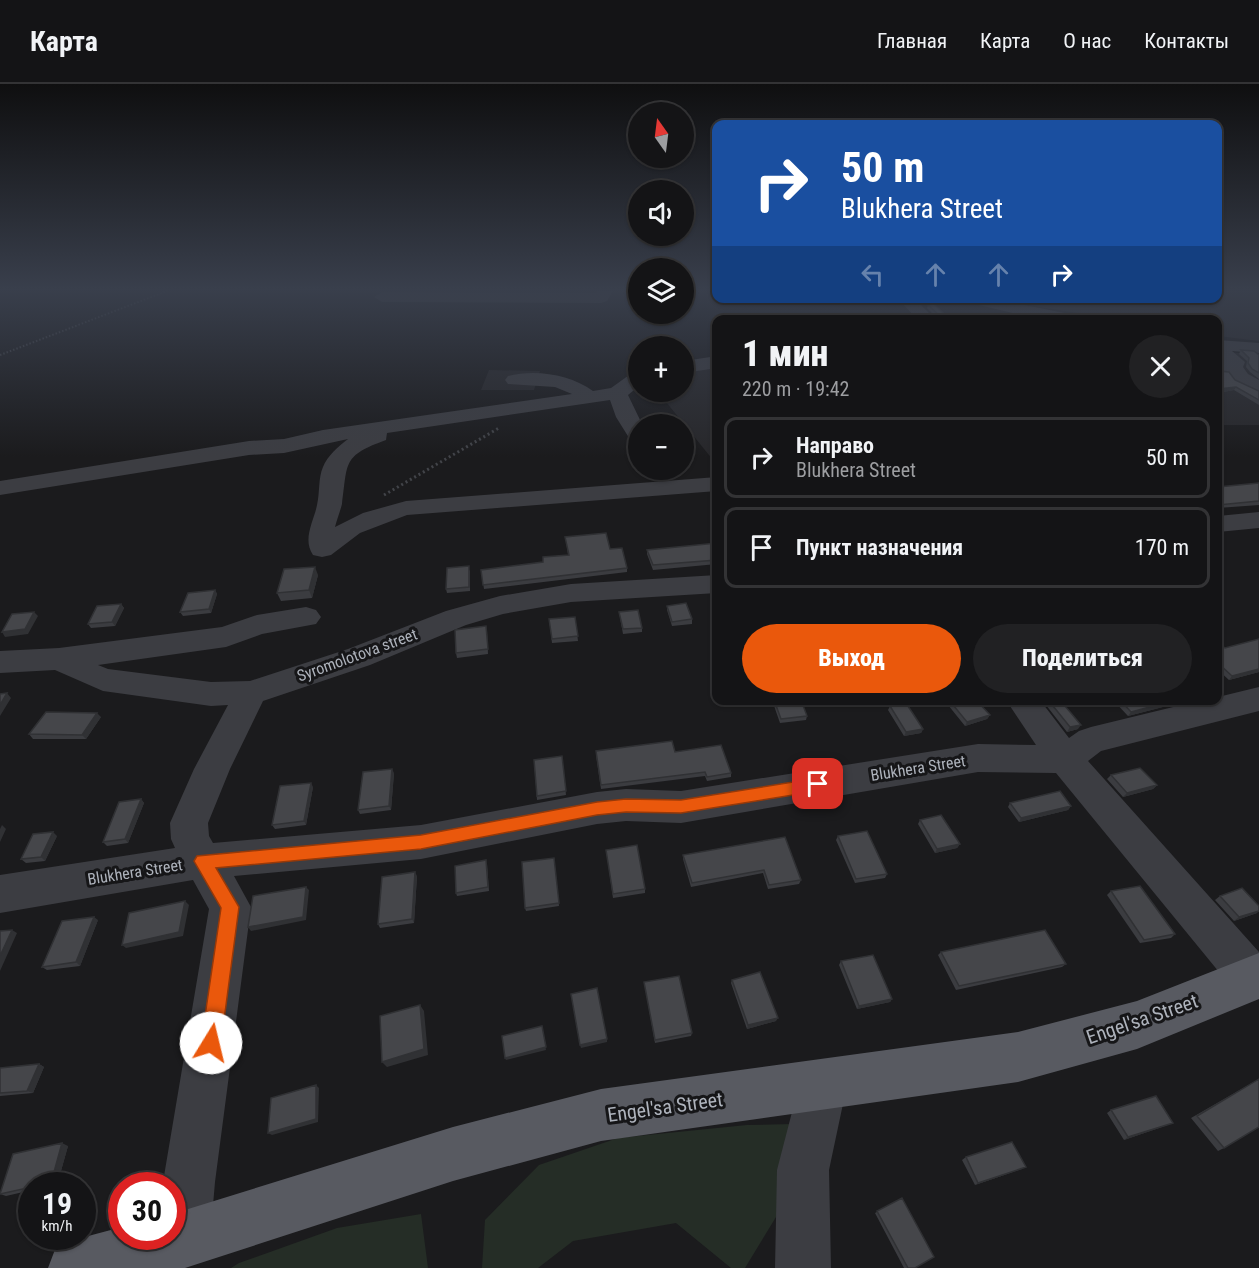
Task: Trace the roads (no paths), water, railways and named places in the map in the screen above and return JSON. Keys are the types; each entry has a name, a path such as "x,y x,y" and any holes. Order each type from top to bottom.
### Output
{"main road":[{"name":"Engel'sa Street","path":"186,1239 453,1154 601,1115 1018,1057 1137,1025 1256,977"},
{"name":"Engel'sa Street","path":"103,1264 150,1250"}],"street":[{"path":"1222,347 1259,348"},
{"path":"1222,350 1236,362 1226,367 1259,388"},
{"path":"694,365 712,363"},
{"path":"516,380 558,381 577,388 589,399"},
{"path":"0,505 149,486 204,473 284,446 322,436 589,399 617,393 628,385"},
{"path":"617,393 628,420"},
{"path":"405,425 356,443 344,453 334,467 329,507 322,526 322,549 341,532 371,518 406,508 665,480"},
{"path":"0,488 249,448 284,446"},
{"path":"687,480 712,493"},
{"path":"694,480 712,483"},
{"path":"1222,524 1259,520"},
{"name":"Syromolotova street","path":"0,662 59,659 103,680 211,694 251,693 359,657 456,618 500,605 571,593 704,585"},
{"path":"59,659 226,637 257,625 306,617"},
{"path":"186,1211 230,907 190,839 189,823 212,769 251,693"},
{"path":"1065,759 1091,740 1259,699"},
{"path":"1026,705 1065,759 1256,977"},
{"name":"Blukhera Street","path":"0,894 203,861 421,842 597,808 626,805 681,807 978,758 1065,759"},
{"path":"803,1268 803,1170 823,1085"}]}
